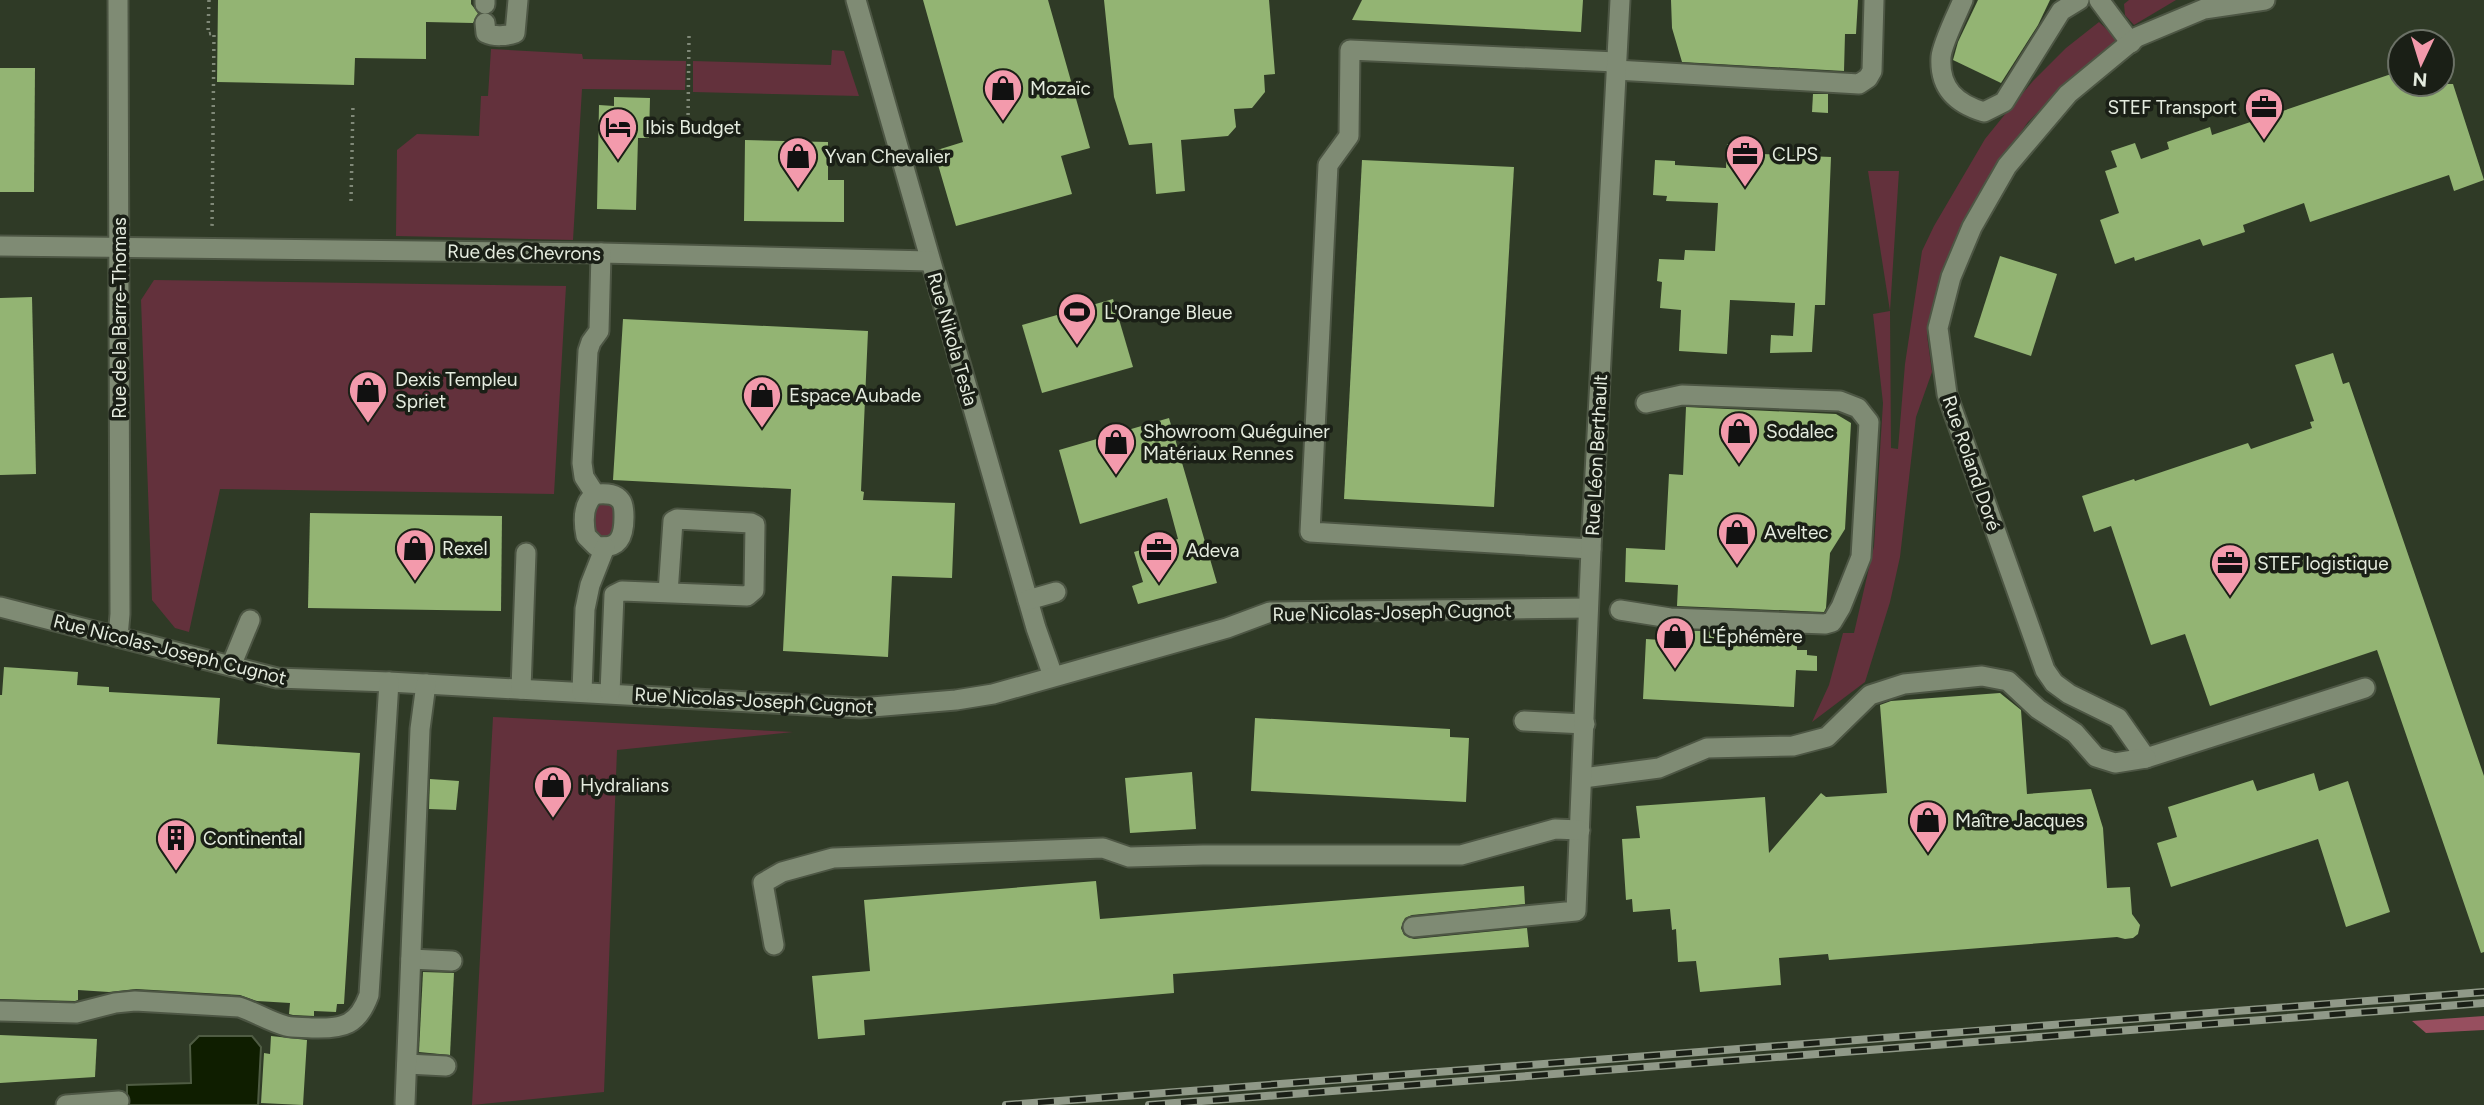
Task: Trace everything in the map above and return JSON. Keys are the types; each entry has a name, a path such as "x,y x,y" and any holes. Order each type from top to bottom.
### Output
{"street":[{"name":"Rue de la Barre-Thomas","path":"118,0 118,637"},
{"path":"485,9 486,33 509,36 515,33 518,0"},
{"name":"Rue Nikola Tesla","path":"856,0 1028,600 1053,676"},
{"name":"Rue Léon Berthault","path":"1413,927 1576,911 1588,608 1620,0"},
{"path":"1591,550 1310,532 1328,165 1349,136 1350,50 1859,84 1868,78 1872,71 1874,0"},
{"path":"1963,0 1941,56 1944,82 1955,100 1984,113 2004,102 2061,11 2079,0"},
{"path":"2099,0 2131,43"},
{"name":"Rue Roland Doré","path":"2146,758 2118,718 2069,694 2054,683 2045,670 1947,394 1938,328 1951,277 1972,227 2007,166 2068,94 2137,37 2204,9 2261,0"},
{"path":"0,246 119,248"},
{"name":"Rue des Chevrons","path":"119,248 601,253 930,261"},
{"path":"595,494 584,477 582,463 588,351 599,331 601,253"},
{"path":"1620,610 1670,618 1825,624 1832,622 1841,607 1861,557 1869,422 1858,408 1840,401 1682,395 1646,402"},
{"path":"595,494 615,495 622,501 624,530 619,542 613,546 604,547 590,542 585,530 584,509 595,494"},
{"path":"610,694 614,595 618,592 747,596 754,590 755,525 702,520 673,521 668,593"},
{"path":"582,692 585,609 590,585 604,547"},
{"path":"521,689 526,553"},
{"path":"1028,600 1056,592"},
{"path":"585,609 594,605 613,606"},
{"name":"Rue Nicolas-Joseph Cugnot","path":"0,607 277,678 860,708 981,696 1227,628 1270,612 1588,608"},
{"path":"231,666 250,620"},
{"path":"1583,778 1659,768 1707,748 1793,746 1827,737 1870,695 1905,684 1982,677 2008,681 2038,709 2075,733 2096,757 2115,763 2146,758 2365,688"},
{"path":"0,1011 76,1013 135,1001 239,1007 287,1026 336,1029 359,1015 369,995 389,682"},
{"path":"405,1103 420,729 426,684"},
{"path":"1524,721 1585,724"},
{"path":"774,946 763,883 782,872 834,858 1103,848 1129,857 1461,855 1555,829 1580,830"},
{"path":"411,959 452,961"},
{"path":"407,1064 446,1066"},
{"path":"66,1105 119,1101"}],"path":[{"path":"209,0 208,34 214,33 212,249"},
{"path":"688,122 689,36"},
{"path":"351,201 353,104"}],"shaded area":[{"path":"2129,0 2176,0 2134,25 2125,15 2124,4"},
{"path":"2099,22 2118,40 2064,86 2028,122 1995,169 1954,247 1927,335 1932,372 1916,417 1900,557 1890,602 1865,682 1812,722 1829,685 1843,633 1854,633 1874,546 1883,403 1873,314 1890,311 1891,448 1898,449 1905,364 1922,251 1985,139 2033,81 2066,48"},
{"path":"491,49 582,54 583,59 686,61 685,90 582,89 573,240 396,236 397,150 417,134 479,136 481,96 488,96"},
{"path":"832,50 844,51 859,96 693,92 693,61 831,65"},
{"path":"1868,171 1899,171 1890,311"},
{"path":"154,280 566,286 554,494 220,489 189,632 175,628 152,600 141,300"},
{"path":"607,503 617,510 613,537 601,537 593,528 594,515 599,506"},
{"path":"493,717 793,732 617,750 604,1092 472,1105"},
{"path":"2484,1016 2484,1030 2426,1033 2412,1021"},
{"path":"199,1036 252,1036 261,1047 258,1105 127,1105 127,1085 191,1083 190,1045"}],"building":[{"path":"218,0 471,0 478,13 473,23 426,22 426,59 355,58 354,85 217,82"},
{"path":"923,0 1048,0 1090,148 1061,156 1072,194 956,226 934,151 963,142"},
{"path":"1104,0 1269,0 1275,74 1264,75 1265,92 1252,108 1234,109 1236,127 1228,136 1181,140 1185,191 1156,194 1152,143 1129,145 1114,97"},
{"path":"1362,0 1583,0 1581,32 1352,20"},
{"path":"1671,0 1858,0 1856,34 1845,34 1844,71 1682,62 1672,28"},
{"path":"1978,0 2050,0 2038,25 2001,83 1953,60 1958,42"},
{"path":"0,68 35,68 34,192 0,192"},
{"path":"2386,76 2386,98 2456,98 2456,93 2484,180 2454,191 2449,175 2310,222 2304,203 2243,225 2245,232 2203,246 2200,239 2135,261 2134,257 2115,264 2100,220 2119,213 2105,171 2117,167 2111,151 2135,143 2141,159 2169,149 2167,142 2210,127 2212,135"},
{"path":"1813,94 1828,94 1828,113 1812,112"},
{"name":"Ibis Budget","path":"614,97 650,98 649,138 638,138 636,210 597,209 599,105 614,106"},
{"path":"745,140 828,142 828,180 844,180 844,222 744,221"},
{"path":"1727,144 1763,146 1762,154 1831,157 1825,305 1815,305 1812,352 1770,353 1771,335 1793,336 1795,303 1730,300 1727,354 1679,351 1681,310 1660,308 1662,282 1657,281 1659,259 1684,260 1685,250 1715,251 1718,203 1666,201 1667,196 1653,195 1655,160 1675,161 1675,165 1726,168"},
{"path":"1362,160 1514,167 1494,507 1344,499"},
{"path":"2000,256 2057,274 2031,356 1974,337"},
{"path":"32,297 36,474 0,475 0,298"},
{"name":"L'Orange Bleue","path":"1113,299 1133,367 1042,393 1022,325"},
{"path":"623,319 868,331 861,491 864,492 863,500 955,503 952,578 892,576 888,657 783,651 791,489 613,480"},
{"path":"2333,353 2343,384 2349,382 2484,776 2484,952 2481,953 2377,650 2210,706 2185,634 2151,645 2111,526 2094,532 2082,496 2248,443 2251,449 2312,428 2310,422 2314,421 2295,365"},
{"path":"1686,407 1836,414 1851,423 1845,529 1830,553 1824,612 1677,606 1678,585 1625,582 1626,548 1665,550 1669,474 1683,475"},
{"path":"1169,418 1217,583 1138,604 1132,586 1143,582 1134,552 1178,539 1167,498 1080,524 1059,450"},
{"path":"310,513 502,516 501,611 308,608"},
{"path":"1676,630 1797,635 1797,650 1807,650 1807,655 1817,656 1817,671 1796,670 1794,707 1643,699 1646,639 1675,641"},
{"name":"Continental","path":"4,667 78,672 77,685 109,687 109,692 220,698 217,744 360,753 344,1004 337,1004 336,1012 314,1011 314,1016 293,1015 289,1014 290,1003 257,1001 240,995 136,989 109,992 78,990 78,1000 75,1001 0,999 0,695"},
{"path":"2000,693 2021,710 2027,794 2091,789 2103,828 2107,888 2130,887 2132,914 2140,925 2138,934 2133,938 2117,937 1829,960 1828,954 1779,958 1781,985 1700,992 1696,961 1678,962 1676,929 1672,930 1670,909 1633,912 1632,899 1626,900 1622,839 1640,838 1636,806 1765,797 1769,853 1821,793 1826,797 1887,793 1880,705 1891,701"},
{"path":"1255,718 1450,729 1450,737 1469,738 1466,802 1251,791"},
{"path":"1192,772 1196,829 1130,833 1125,778"},
{"path":"2314,773 2319,791 2348,781 2390,912 2346,927 2318,839 2171,887 2157,843 2177,837 2168,807 2253,780 2257,791"},
{"path":"430,779 459,781 456,810 429,809"},
{"path":"1096,881 1100,919 1524,886 1525,904 1412,915 1405,918 1401,928 1404,935 1414,939 1527,928 1529,947 1173,974 1174,993 864,1020 865,1035 818,1039 812,976 870,971 864,900"},
{"path":"423,972 454,973 450,1055 419,1052"},
{"path":"0,1035 97,1039 95,1077 0,1083"},
{"path":"271,1036 307,1040 303,1105 261,1103 264,1053 270,1054"}],"railway":[{"path":"1006,1105 2484,992"},
{"path":"1149,1105 2484,1003"}],"place":[{"name":"Mozaïc","path":"1003,122"},
{"name":"STEF Transport","path":"2264,141"},
{"name":"Ibis Budget","path":"618,161"},
{"name":"CLPS","path":"1745,188"},
{"name":"Yvan Chevalier","path":"798,190"},
{"name":"L'Orange Bleue","path":"1077,346"},
{"name":"Dexis Templeu Spriet","path":"368,424"},
{"name":"Espace Aubade","path":"762,429"},
{"name":"Sodalec","path":"1739,465"},
{"name":"Showroom Quéguiner Matériaux Rennes","path":"1116,476"},
{"name":"Aveltec","path":"1737,566"},
{"name":"Rexel","path":"415,582"},
{"name":"Adeva","path":"1159,584"},
{"name":"STEF logistique","path":"2230,597"},
{"name":"L'Éphémère","path":"1675,670"},
{"name":"Hydralians","path":"553,819"},
{"name":"Maître Jacques","path":"1928,854"},
{"name":"Continental","path":"176,872"}]}
